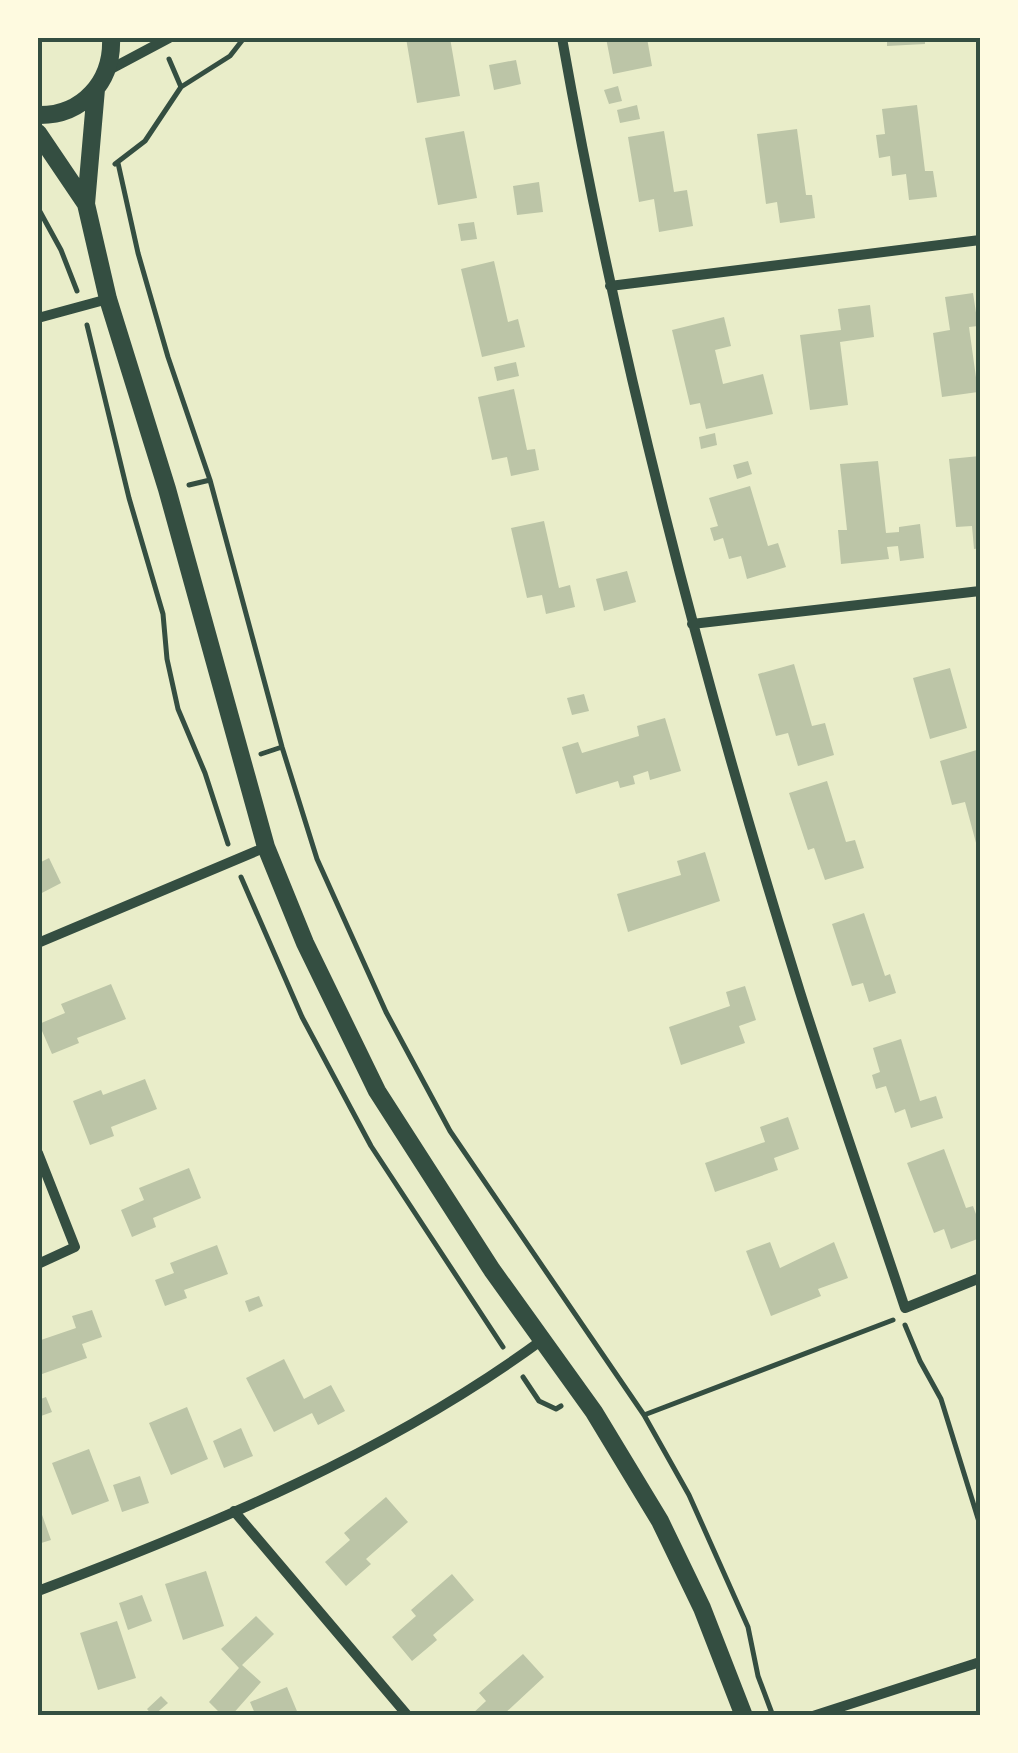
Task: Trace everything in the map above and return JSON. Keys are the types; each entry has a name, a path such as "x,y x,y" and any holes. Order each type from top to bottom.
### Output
{"street":[{"path":"38,115 69,110 96,89 106,72 111,38"},
{"path":"562,38 610,286 692,624 800,992 905,1308 980,1278"},
{"path":"106,72 165,39"},
{"path":"96,89 86,204 108,300 168,489 266,847 305,943 377,1091 492,1270 594,1412 660,1521 702,1608 744,1716"},
{"path":"38,133 86,204"},
{"path":"610,286 980,240"},
{"path":"38,318 108,300"},
{"path":"692,624 980,592"},
{"path":"38,943 266,847"},
{"path":"38,1153 75,1246 38,1264"},
{"path":"38,1591 234,1511 375,1444 426,1416 542,1340"},
{"path":"234,1511 408,1716"},
{"path":"813,1716 980,1662"}],"path":[{"path":"89,165 118,163 146,141 181,86 230,56 244,38"},
{"path":"165,39 181,86"},
{"path":"118,163 138,254 210,480 282,747 318,859 386,1012 450,1131 644,1415 689,1495 748,1626 758,1676 773,1716"},
{"path":"644,1415 886,1320 902,1319 941,1399 980,1526"}],"building":[{"path":"406,38 450,38 460,96 417,103"},
{"path":"606,38 647,38 652,66 613,74"},
{"path":"887,38 925,38 925,44 887,46"},
{"path":"516,60 521,84 494,90 489,65"},
{"path":"618,86 622,101 609,104 604,90"},
{"path":"637,105 640,119 620,123 617,110"},
{"path":"917,105 925,171 933,171 937,197 909,200 906,174 892,176 890,156 879,158 876,135 885,134 882,109"},
{"path":"797,129 806,195 812,195 815,218 780,223 777,202 766,204 757,134"},
{"path":"464,131 477,198 438,205 425,138"},
{"path":"664,131 674,192 687,190 693,226 659,232 654,199 639,202 628,137"},
{"path":"539,182 543,212 517,215 513,186"},
{"path":"474,222 477,239 461,241 458,224"},
{"path":"494,261 508,322 518,319 525,347 482,357 461,269"},
{"path":"973,293 978,326 969,327 978,392 942,397 933,333 950,330 945,297"},
{"path":"870,305 874,337 840,342 848,405 810,410 800,335 841,330 838,309"},
{"path":"724,317 731,346 715,350 723,384 763,374 773,414 706,429 700,403 690,405 672,330"},
{"path":"516,362 519,376 497,381 494,367"},
{"path":"514,389 527,450 535,449 539,470 511,476 507,457 492,460 478,397"},
{"path":"715,433 717,445 701,449 699,437"},
{"path":"980,456 980,548 974,549 972,526 956,527 949,459"},
{"path":"748,461 752,474 737,479 733,465"},
{"path":"878,461 886,533 920,524 924,558 900,561 898,546 887,547 889,559 841,564 838,530 847,530 840,464"},
{"path":"750,486 768,546 778,543 786,567 747,579 741,556 729,559 723,538 714,541 710,528 718,526 709,498"},
{"path":"544,521 559,588 570,585 575,607 546,614 542,595 527,598 511,528"},
{"path":"627,571 636,602 604,611 596,579"},
{"path":"794,664 812,726 825,723 834,755 798,766 788,733 776,736 758,674"},
{"path":"950,668 967,728 930,739 913,678"},
{"path":"584,694 589,711 572,715 567,698"},
{"path":"665,718 681,771 650,780 648,771 633,776 635,784 620,788 618,781 576,794 562,747 578,742 582,753 639,736 637,726"},
{"path":"980,749 979,854 965,802 952,805 940,761"},
{"path":"827,781 846,842 855,840 864,868 825,880 814,848 808,850 789,793"},
{"path":"705,852 720,901 628,932 617,894 681,875 677,861"},
{"path":"38,855 41,862 49,858 61,883 38,895"},
{"path":"864,913 885,976 890,974 896,993 869,1002 863,983 852,986 832,924"},
{"path":"111,984 126,1019 77,1038 79,1043 52,1054 39,1024 65,1013 61,1004"},
{"path":"745,986 756,1020 739,1026 745,1043 681,1065 669,1027 730,1006 726,992"},
{"path":"901,1039 920,1101 936,1096 943,1118 911,1128 905,1109 895,1113 886,1086 876,1089 872,1075 880,1072 873,1048"},
{"path":"145,1079 157,1109 111,1127 114,1136 90,1145 73,1101 101,1090 103,1095"},
{"path":"788,1117 799,1149 774,1158 778,1170 715,1192 705,1163 765,1142 760,1127"},
{"path":"944,1149 966,1208 973,1206 980,1225 980,1238 951,1249 944,1229 934,1233 907,1163"},
{"path":"189,1168 201,1198 153,1218 156,1227 132,1237 121,1210 144,1200 139,1188"},
{"path":"770,1242 780,1268 834,1242 848,1278 818,1289 821,1296 771,1316 746,1251"},
{"path":"217,1245 228,1274 184,1290 187,1298 165,1306 155,1280 174,1273 170,1263"},
{"path":"259,1296 263,1306 249,1312 245,1301"},
{"path":"92,1310 102,1337 82,1344 87,1358 42,1374 38,1341 76,1328 72,1316"},
{"path":"284,1359 304,1399 331,1385 345,1411 318,1425 312,1413 274,1432 246,1378"},
{"path":"46,1397 52,1412 41,1416 38,1400"},
{"path":"187,1407 208,1459 171,1475 149,1423"},
{"path":"241,1428 253,1456 224,1468 213,1441"},
{"path":"89,1449 109,1501 72,1515 52,1463"},
{"path":"140,1476 149,1503 122,1512 113,1485"},
{"path":"386,1497 408,1522 366,1559 371,1564 346,1586 325,1562 350,1540 344,1533"},
{"path":"41,1512 51,1540 38,1544 38,1514"},
{"path":"206,1571 224,1626 183,1640 165,1584"},
{"path":"452,1574 474,1600 433,1635 437,1640 412,1661 392,1637 416,1616 411,1610"},
{"path":"142,1595 152,1621 128,1630 119,1603"},
{"path":"256,1616 274,1634 242,1665 261,1682 231,1716 223,1716 209,1702 239,1668 221,1649"},
{"path":"117,1621 136,1678 98,1690 80,1633"},
{"path":"523,1654 544,1677 502,1716 470,1716 486,1701 479,1693"},
{"path":"287,1687 299,1716 256,1716 250,1702"},
{"path":"161,1696 168,1703 153,1716 147,1709"}]}
